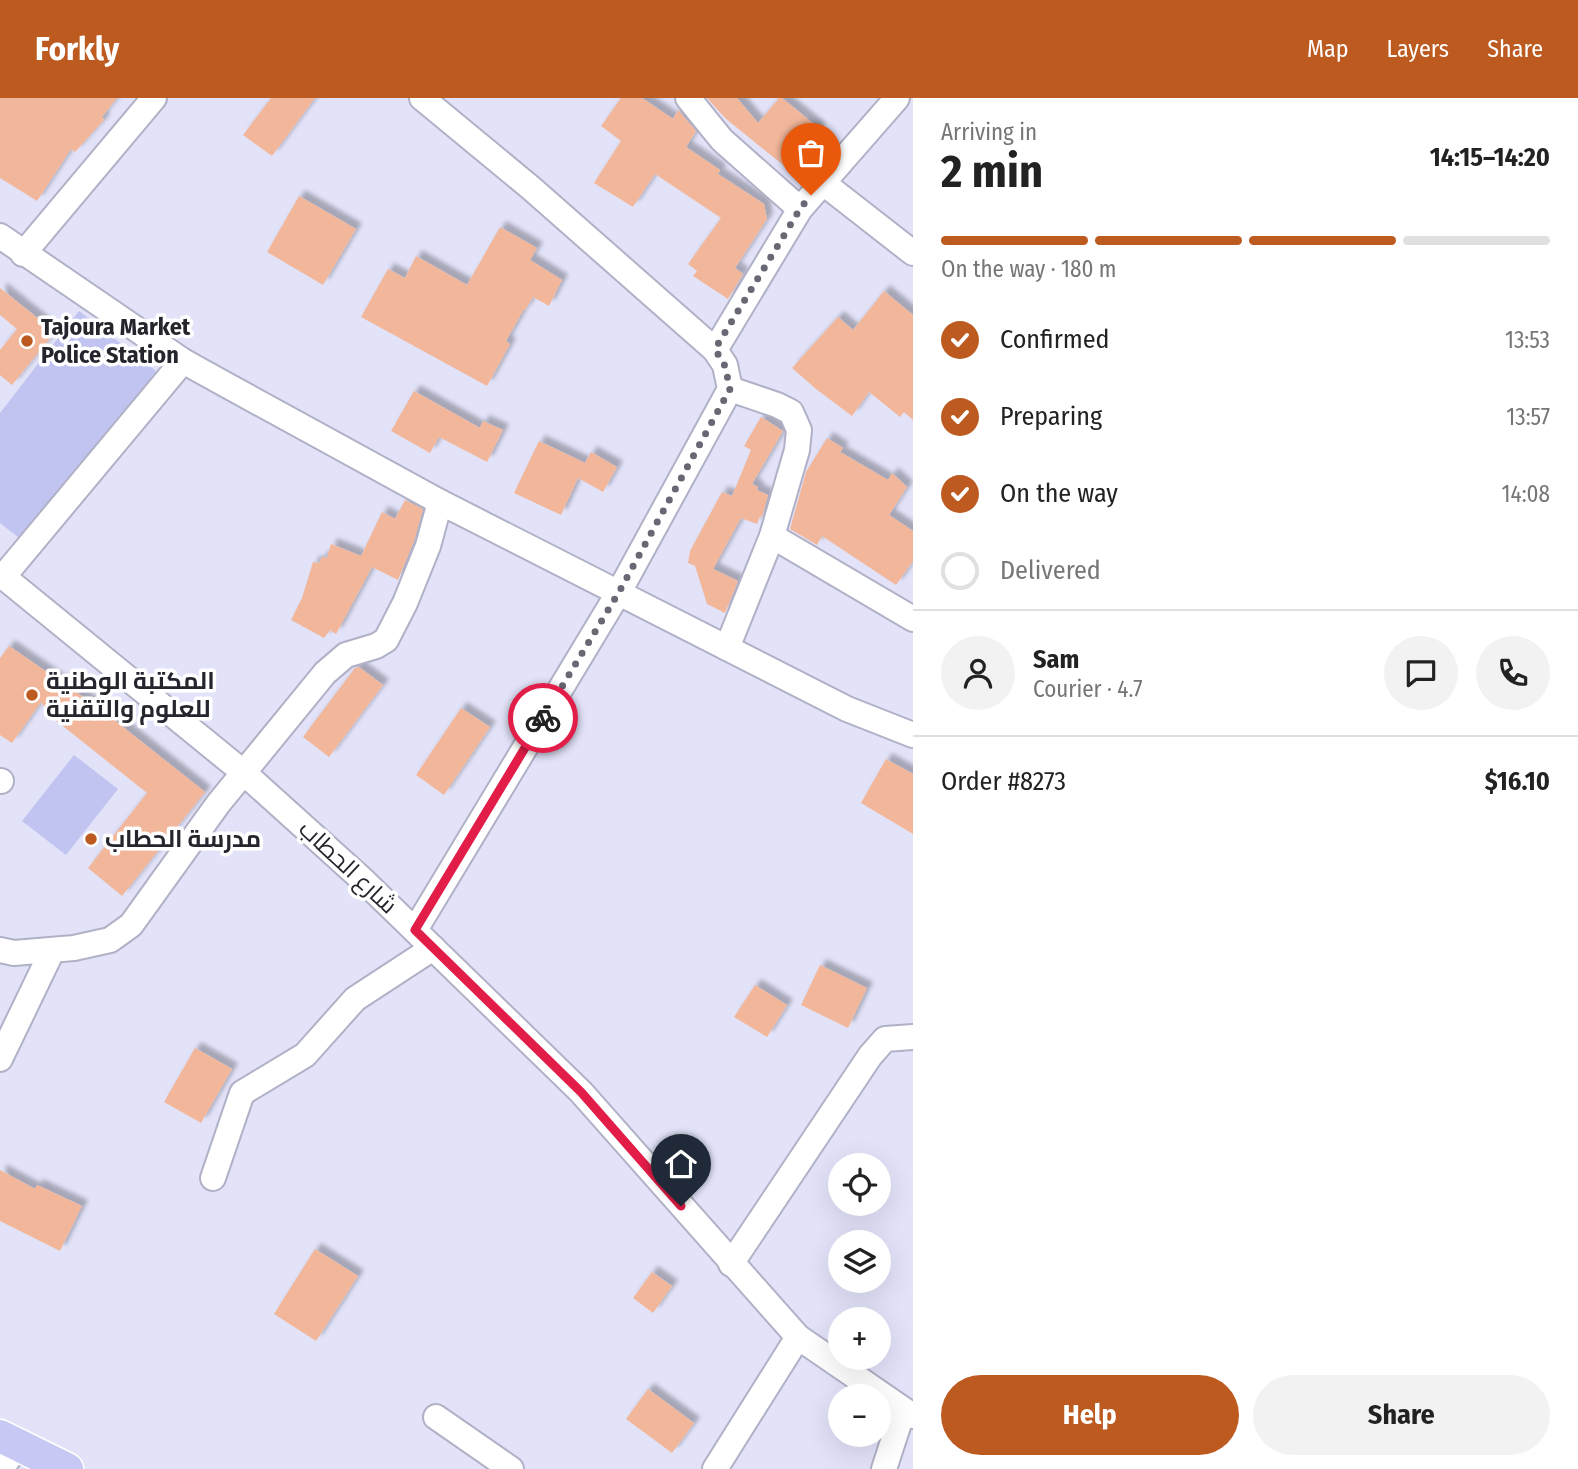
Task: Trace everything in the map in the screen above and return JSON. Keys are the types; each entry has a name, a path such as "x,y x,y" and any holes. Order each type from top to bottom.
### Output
{"main road":[{"path":"7,1450 67,1469"}],"street":[{"path":"23,254 154,98"},
{"path":"415,930 619,592 730,389 725,366 715,349 531,188 422,98"},
{"path":"688,98 722,140 800,209"},
{"path":"715,349 800,209 897,98"},
{"path":"822,181 913,253"},
{"path":"0,236 183,360 440,502 846,709 913,735"},
{"path":"2,576 183,360"},
{"path":"727,648 772,536 797,450 799,430 790,412 730,389"},
{"path":"0,950 14,953 52,951 110,940 131,925 243,772 325,673 346,654 376,646 386,640 405,603 428,546 440,502"},
{"path":"772,536 913,619"},
{"name":"شارع الحطاب","path":"2,576 243,772 365,882 581,1092 798,1337 908,1414"},
{"path":"213,1178 242,1093 305,1055 355,999 433,948"},
{"path":"0,1059 52,951"},
{"path":"731,1264 870,1056 885,1039 913,1037"},
{"path":"715,1469 798,1337"},
{"path":"884,1469 908,1414"},
{"path":"436,1417 511,1469"}],"shaded area":[{"path":"79,311 156,371 23,541 0,523 0,413"},
{"path":"74,755 118,789 66,855 22,821"}],"building":[{"path":"0,98 117,98 102,117 104,120 75,152 71,149 37,201 0,178"},
{"path":"271,98 315,98 272,156 243,135"},
{"path":"621,98 642,98 673,119 678,110 696,131 686,147 720,170 718,174 764,204 767,219 735,268 743,274 728,299 693,276 697,271 688,264 721,218 655,174 633,207 594,183 621,141 601,126"},
{"path":"707,98 737,98 758,123 779,98 782,98 820,129 788,169 725,118"},
{"path":"299,196 356,229 323,285 267,252"},
{"path":"500,227 537,248 530,260 562,280 549,306 533,297 524,309 506,341 510,344 487,386 361,317 388,269 405,278 416,256 467,285"},
{"name":"Tajoura Market Police Station","path":"0,288 55,332 12,385 0,375 0,350 17,329 0,315"},
{"path":"884,291 913,315 913,420 904,412 900,417 869,392 852,416 792,368 838,317 853,330"},
{"path":"414,391 480,428 483,421 503,430 487,462 439,437 430,453 391,431"},
{"path":"761,417 783,431 752,484 758,487 757,490 768,495 762,517 760,516 757,524 741,518 713,569 738,581 725,613 707,604 695,566 688,563 690,551 722,492 732,496 751,450 744,446"},
{"path":"827,438 843,448 840,452 888,480 892,473 907,487 889,515 913,531 913,561 896,585 822,536 817,545 790,529 806,472"},
{"path":"539,441 585,463 591,452 617,467 603,492 578,478 561,515 514,493"},
{"path":"405,500 423,509 414,541 398,580 372,567 336,634 330,630 324,638 291,620 302,598 313,562 319,563 322,557 327,558 331,544 361,556 382,512 395,519"},
{"name":"مدرسة الحطاب","path":"9,646 99,708 205,792 122,896 88,868 147,793 54,719 41,702 12,743 0,735 0,658"},
{"path":"359,667 383,685 329,757 303,737 355,668"},
{"path":"461,708 490,727 444,795 416,775"},
{"path":"886,759 913,774 913,834 861,803"},
{"path":"820,965 867,988 848,1028 801,1005"},
{"path":"755,985 787,1005 767,1037 734,1017"},
{"path":"195,1048 232,1069 201,1123 164,1102"},
{"path":"0,1170 35,1189 37,1185 82,1206 60,1251 0,1221"},
{"path":"315,1249 358,1276 316,1341 274,1314"},
{"path":"652,1272 672,1286 653,1313 633,1298"},
{"path":"648,1389 694,1423 672,1453 626,1419"}],"way so far":[{"path":"543,718 619,592 730,389 729,376 715,349 811,195"}],"place":[{"name":"Tajoura Market Police Station","path":"27,341"},
{"name":"المكتبة الوطنية للعلوم والتقنية","path":"32,695"},
{"name":"مدرسة الحطاب","path":"91,839"}],"route":[{"path":"543,718 415,930 581,1092 681,1206"}]}
